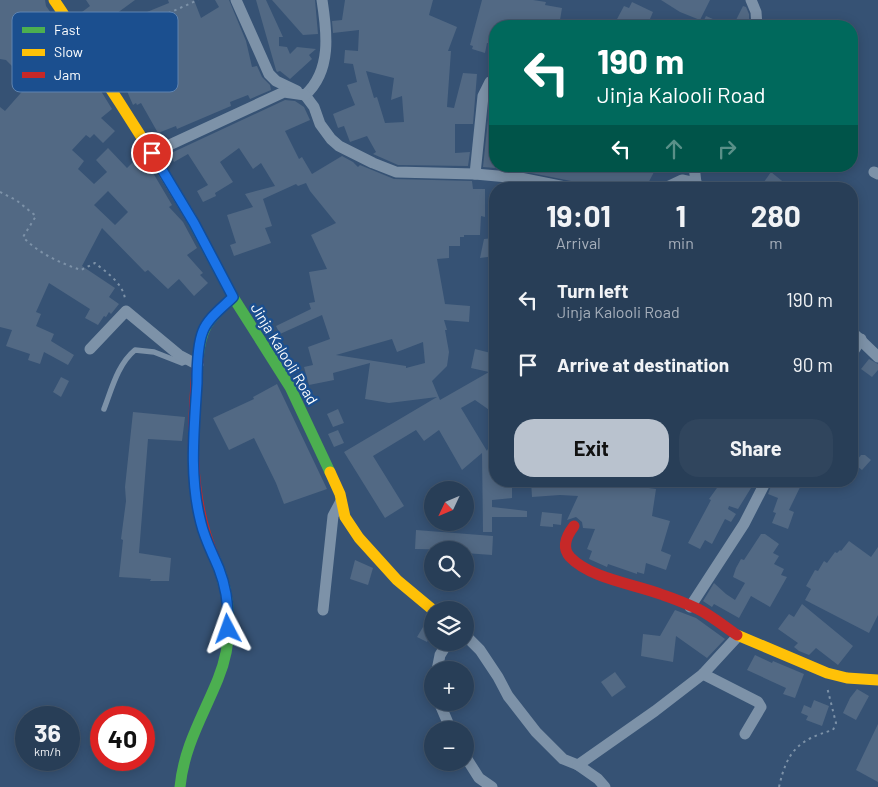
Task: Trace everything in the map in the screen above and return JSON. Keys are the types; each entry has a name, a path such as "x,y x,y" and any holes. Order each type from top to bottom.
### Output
{"street":[{"name":"Jinja Kalooli Road","path":"54,0 63,12"},
{"path":"236,0 268,74 276,82 305,95 314,108 320,124 339,146 366,160 396,172 475,174 520,178 540,182"},
{"path":"152,153 284,92 305,95 312,89 325,62 327,42 322,0"},
{"path":"751,0 756,12 757,20"},
{"path":"475,174 483,96 489,84"},
{"name":"Jinja Kalooli Road","path":"113,92 194,223 233,297 290,387 341,500 346,517 358,538 397,580 424,602"},
{"path":"180,787 181,764 222,668 228,641 225,591 201,524 194,483 193,363 206,324 233,297"},
{"path":"90,349 126,311 158,338 193,363"},
{"path":"858,343 860,339 878,357"},
{"path":"690,607 744,524 763,487"},
{"path":"323,610 333,516 341,500"},
{"path":"574,526 565,541 566,549 569,556 583,566 615,582 673,598 700,610 738,636 824,672 847,678 878,680"},
{"path":"578,765 655,712 703,674 738,636"},
{"path":"474,644 498,677 508,696 536,732 563,759 578,765 598,778 605,787"},
{"path":"703,674 758,702 761,707 745,734"},
{"path":"474,770 479,778 492,787"}],"lane":[{"path":"104,409 117,375 127,357 135,350 154,352 182,363 193,363"}],"path":[{"path":"173,12 198,0"},
{"path":"0,192 16,200 36,216 22,237 29,244 59,262 80,270 95,263 112,276 124,294 126,311"},
{"path":"779,787 783,770 797,747 812,736 833,730 836,723 824,672"}],"building":[{"path":"0,0 45,0 50,12 12,12 12,66 6,60 0,59"},
{"path":"86,0 135,0 119,12 82,12 90,6"},
{"path":"168,0 194,0 201,18 219,7 215,0 229,0 246,41 252,67 257,66 262,77 270,85 271,90 250,99 248,95 230,102 231,106 177,129 176,126 158,133 141,103 133,105 127,92 178,92 178,12 147,12 169,3"},
{"path":"256,0 266,0 283,37 279,37 279,46 287,47 290,54 297,47 316,49 309,55 312,59 290,79 276,70"},
{"path":"272,0 315,0 318,34 303,35"},
{"path":"345,0 433,0 429,15 457,27 448,51 451,51 447,107 454,108 463,73 477,74 473,124 455,124 455,153 470,152 468,166 398,165 373,154 376,152 367,136 350,142 344,126 338,128 333,114 355,105 347,85 357,82 353,64 344,63 345,50 358,51 359,30 333,33 332,21 342,20","holes":["366,71 394,78 391,100 402,96 404,122 385,123 377,97 374,98"]},
{"path":"482,0 533,0 546,2 545,5 562,8 560,20 489,20 489,43 487,43 485,53 472,49 473,46 470,45"},
{"path":"661,0 710,0 700,20 680,12"},
{"path":"632,2 653,12 650,20 617,20 624,6 629,8"},
{"path":"743,6 746,7 749,20 736,20"},
{"path":"706,16 715,20 704,20"},
{"path":"22,92 102,92 112,109 101,118 115,131 103,143 94,134 90,138 86,135 72,150 84,161 78,169 94,184 107,172 96,160 108,148 127,168 136,159 141,165 146,161 172,205 169,207 183,222 197,248 187,255 203,273 200,275 208,283 194,296 179,279 168,289 148,270 145,272 102,228 82,266 115,288 109,297 119,304 111,314 109,312 106,317 104,316 98,325 85,318 90,309 49,283 36,312 41,314 36,326 54,334 51,341 74,355 68,365 44,352 40,364 28,360 30,354 6,346 12,330 0,327 0,107 5,111","holes":["108,191 128,212 115,225 94,205"]},
{"path":"285,100 295,101 304,107 310,120 285,131 299,159 302,157 312,174 342,156 358,167 360,165 394,179 472,181 473,189 485,189 485,217 481,216 480,235 464,235 464,237 460,237 460,246 449,246 449,258 437,259 445,304 470,306 469,322 444,320 449,352 447,366 432,381 440,400 489,372 489,410 475,400 461,408 487,451 489,446 489,487 512,487 512,498 492,500 492,507 527,511 527,517 492,517 492,532 483,532 482,453 462,470 439,430 424,441 416,430 373,456 404,506 385,518 344,452 437,397 389,403 365,399 370,363 333,373 334,380 309,385 304,367 313,365 308,347 330,339 322,315 280,334 276,326 311,309 309,303 315,302 309,272 327,269 311,235 336,223 310,191 306,183 298,186 296,184 263,199 272,226 265,228 271,243 234,256 230,245 236,243 227,215 253,207 245,194 275,186 261,163 253,169 239,148 220,162 233,182 215,193 216,196 203,202 197,191 208,185 188,154 174,162 169,154","holes":["392,339 397,352 423,342 425,363 406,368 406,366 336,355"]},
{"path":"489,110 489,168 483,167"},
{"path":"526,172 654,172 649,182 576,182"},
{"path":"771,172 783,182 764,182"},
{"path":"484,239 489,239 489,257 480,258"},
{"path":"475,349 489,352 489,372 471,368"},
{"path":"869,359 878,364 878,370 872,377 861,369"},
{"path":"61,377 69,381 61,397 53,392"},
{"path":"277,384 327,489 284,504 254,438 229,450 213,418 254,399 253,397"},
{"path":"338,409 344,423 333,427 327,414"},
{"path":"133,412 185,417 182,441 148,439 139,553 171,558 169,581 150,581 151,579 119,577 126,501 125,487"},
{"path":"338,430 344,443 334,447 328,434"},
{"path":"861,455 865,455 871,460 862,470 858,467 858,459"},
{"path":"531,487 641,487 656,489 652,516 670,521 661,551 671,555 666,570 646,563 644,574 637,572 637,574 608,564 607,567 589,559 592,551 587,549 595,529 583,528 582,522 576,517 567,520 578,496 532,497"},
{"path":"718,487 754,487 751,488 738,509 729,506 728,509 736,514 731,522 725,519 712,544 705,540 700,549 688,543 711,500 709,499"},
{"path":"771,487 800,487 789,510 794,512 788,529 772,523 776,513 773,512 778,498 768,494"},
{"path":"542,512 562,514 561,525 553,524 553,527 540,526"},
{"path":"416,530 493,536 492,555 474,554 474,541 424,541 424,549 415,549"},
{"path":"761,534 765,534 779,544 773,553 779,556 774,564 784,569 781,575 787,577 770,607 751,596 739,618 714,604 712,607 703,601 714,583 735,600 745,583 733,577 736,568 741,559 744,560"},
{"path":"849,541 871,557 878,547 878,615 869,633 805,600 811,589 806,586 815,570 818,571 824,561 827,563 835,552 841,551"},
{"path":"355,560 373,568 368,585 350,579"},
{"path":"802,604 853,646 838,665 816,648 809,655 799,651 794,647 798,643 778,629 789,614 794,617"},
{"path":"675,610 696,618 725,639 707,658 676,636 673,662 641,656 643,634 660,636"},
{"path":"424,625 424,640 417,637"},
{"path":"755,655 804,674 795,698 783,694 786,688 747,670"},
{"path":"615,672 626,687 612,697 601,682"},
{"path":"857,689 869,696 856,720 843,713 850,698"},
{"path":"814,700 829,706 822,726 806,720 808,716 801,713 804,705 811,708"},
{"path":"878,724 878,782 856,770"}],"traffic: fast":[{"path":"191,218 233,297 290,387 330,472"},
{"path":"198,359 204,331 212,318 233,297"},
{"path":"180,787 182,772 190,745 218,679 227,649 229,634 228,603 221,573 215,559"}],"traffic: slow":[{"path":"54,0 62,12"},
{"path":"112,92 191,218"},
{"path":"330,472 340,494 345,517 359,538 397,580 424,602"},
{"path":"737,635 827,673 847,678 878,680"}],"traffic: jam":[{"path":"198,359 193,436 196,486 206,535 215,559"},
{"path":"574,526 567,537 565,545 567,553 589,571 652,591 694,607 737,635"}],"route":[{"path":"152,153 194,223 233,297 206,324 202,332 197,371 193,446 194,483 201,524 225,591 228,629"}]}
